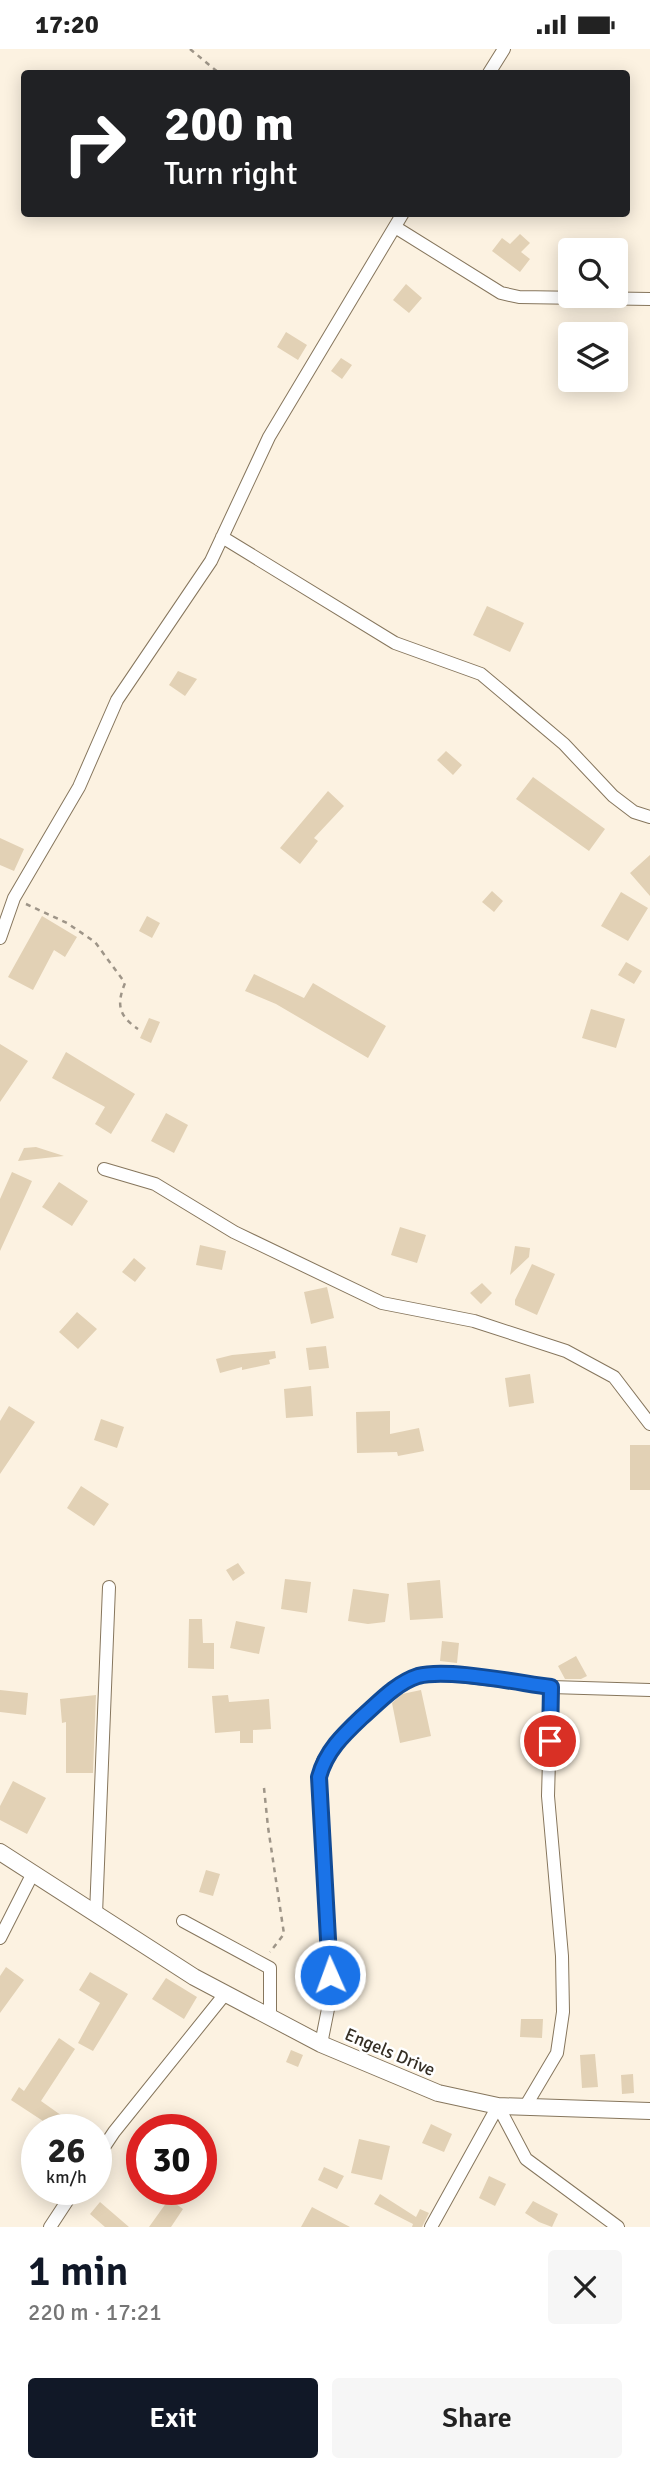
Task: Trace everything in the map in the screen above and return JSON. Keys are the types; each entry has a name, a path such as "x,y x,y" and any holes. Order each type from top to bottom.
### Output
{"street":[{"path":"491,70 504,49"},
{"path":"0,938 14,898 79,787 117,701 211,561 269,437 401,217"},
{"path":"395,227 502,293 519,297 650,299"},
{"path":"222,537 395,643 481,674 564,744 613,796 634,812 650,817"},
{"path":"104,1169 155,1184 234,1232 382,1303 474,1321 566,1351 614,1377 650,1424"},
{"path":"96,1914 109,1587"},
{"path":"321,2044 330,1999 319,1777 323,1761 340,1738 398,1686 418,1676 444,1674 551,1687 650,1691"},
{"path":"525,2107 557,2053 563,2012 562,1956 548,1796 551,1687"},
{"name":"Engels Drive","path":"0,1852 194,1977 321,2044 438,2093 498,2106 650,2111"},
{"path":"0,1938 33,1873"},
{"path":"183,1921 270,1968 270,2018"},
{"path":"112,2135 225,1994"},
{"path":"431,2227 498,2106"},
{"path":"498,2106 526,2159 618,2227"},
{"path":"50,2227 64,2205"}],"path":[{"path":"190,49 215,70"},
{"path":"14,898 67,923 95,942 125,983 120,995 120,1011 125,1020 138,1029"},
{"path":"262,1963 284,1934 264,1788"}],"building":[{"path":"520,234 530,243 521,252 530,259 520,272 492,251 502,238 510,244"},
{"path":"406,284 422,298 409,313 393,300"},
{"path":"286,332 307,345 298,360 277,347"},
{"path":"341,358 352,365 342,379 331,371"},
{"path":"487,606 524,623 510,652 473,635"},
{"path":"178,671 197,679 185,696 169,685"},
{"path":"446,751 462,765 453,775 437,760"},
{"path":"533,777 605,829 589,851 516,799"},
{"path":"328,791 344,806 314,838 318,841 300,864 280,848"},
{"path":"0,838 24,849 14,871 0,865"},
{"path":"650,855 650,896 630,873"},
{"path":"492,891 503,901 494,912 482,902"},
{"path":"621,892 648,908 628,941 601,926"},
{"path":"42,916 77,937 65,957 54,950 33,990 8,977"},
{"path":"147,916 160,923 152,938 139,931"},
{"path":"626,962 642,971 634,984 618,975"},
{"path":"254,974 304,998 313,983 386,1026 368,1058 276,1004 245,991"},
{"path":"591,1009 625,1019 616,1048 582,1038"},
{"path":"149,1018 160,1022 151,1043 140,1038"},
{"path":"0,1044 28,1061 0,1102"},
{"path":"66,1052 135,1094 111,1134 95,1124 105,1107 52,1078"},
{"path":"166,1113 188,1125 174,1153 151,1141"},
{"path":"36,1147 64,1156 18,1161 24,1148"},
{"path":"12,1172 32,1181 0,1251 0,1199"},
{"path":"59,1182 88,1201 72,1226 42,1207"},
{"path":"400,1227 426,1235 417,1263 391,1255"},
{"path":"200,1245 226,1251 222,1270 196,1265"},
{"path":"515,1246 530,1248 529,1257 510,1275"},
{"path":"134,1258 146,1268 135,1282 122,1272"},
{"path":"532,1264 555,1274 537,1315 515,1305"},
{"path":"482,1283 492,1293 481,1304 470,1293"},
{"path":"327,1287 334,1318 311,1324 304,1292"},
{"path":"77,1312 97,1329 78,1349 59,1332"},
{"path":"326,1346 329,1368 309,1370 306,1348"},
{"path":"275,1351 276,1358 269,1360 270,1364 220,1373 216,1359 232,1355"},
{"path":"530,1374 534,1403 509,1407 505,1378"},
{"path":"311,1386 313,1416 286,1418 284,1389"},
{"path":"9,1406 35,1422 0,1474 0,1421"},
{"path":"390,1411 390,1434 419,1428 424,1451 398,1456 397,1452 357,1453 356,1412"},
{"path":"101,1419 124,1427 117,1448 94,1440"},
{"path":"630,1445 650,1445 650,1490 630,1490"},
{"path":"81,1486 109,1504 94,1526 67,1508"},
{"path":"238,1563 245,1573 233,1581 226,1570"},
{"path":"285,1579 311,1582 307,1613 281,1609"},
{"path":"440,1580 443,1618 410,1620 407,1583"},
{"path":"353,1589 389,1594 385,1622 368,1624 348,1621"},
{"path":"189,1619 202,1619 203,1643 214,1643 214,1669 188,1668"},
{"path":"236,1621 265,1627 259,1654 230,1648"},
{"path":"442,1641 459,1643 457,1663 440,1661"},
{"path":"576,1656 587,1676 581,1679 565,1679 558,1666"},
{"path":"0,1690 28,1693 26,1715 0,1712"},
{"path":"421,1690 431,1736 400,1743 392,1703 402,1694"},
{"path":"96,1695 93,1773 66,1773 66,1722 62,1723 60,1699"},
{"path":"228,1695 229,1702 269,1699 271,1729 253,1730 253,1743 240,1743 240,1731 215,1733 212,1696"},
{"path":"13,1781 46,1798 27,1834 0,1820 0,1806"},
{"path":"206,1870 220,1874 213,1896 199,1892"},
{"path":"6,1967 24,1980 0,2013 0,1976"},
{"path":"90,1972 128,1994 93,2051 78,2043 100,2003 79,1990"},
{"path":"166,1978 197,1997 184,2019 152,1999"},
{"path":"521,2019 543,2019 542,2038 520,2037"},
{"path":"59,2038 75,2049 41,2101 59,2114 32,2114 11,2100 19,2087 24,2091"},
{"path":"291,2050 303,2055 298,2067 286,2062"},
{"path":"595,2054 598,2087 582,2088 580,2055"},
{"path":"633,2074 634,2093 622,2094 621,2075"},
{"path":"431,2124 452,2134 444,2152 422,2143"},
{"path":"359,2139 390,2146 382,2180 351,2173"},
{"path":"324,2167 344,2176 337,2189 318,2180"},
{"path":"489,2176 506,2184 495,2206 479,2198"},
{"path":"380,2194 416,2217 420,2209 429,2213 422,2227 412,2227 413,2224 374,2204"},
{"path":"533,2201 558,2214 552,2227 525,2213"},
{"path":"98,2205 103,2205 129,2227 105,2227 90,2214"},
{"path":"165,2205 177,2205 183,2209 171,2227 149,2227"},
{"path":"312,2207 350,2227 301,2227"}],"route":[{"path":"330,1975 319,1777 323,1761 340,1738 398,1686 418,1676 444,1674 551,1687 550,1741"}]}
